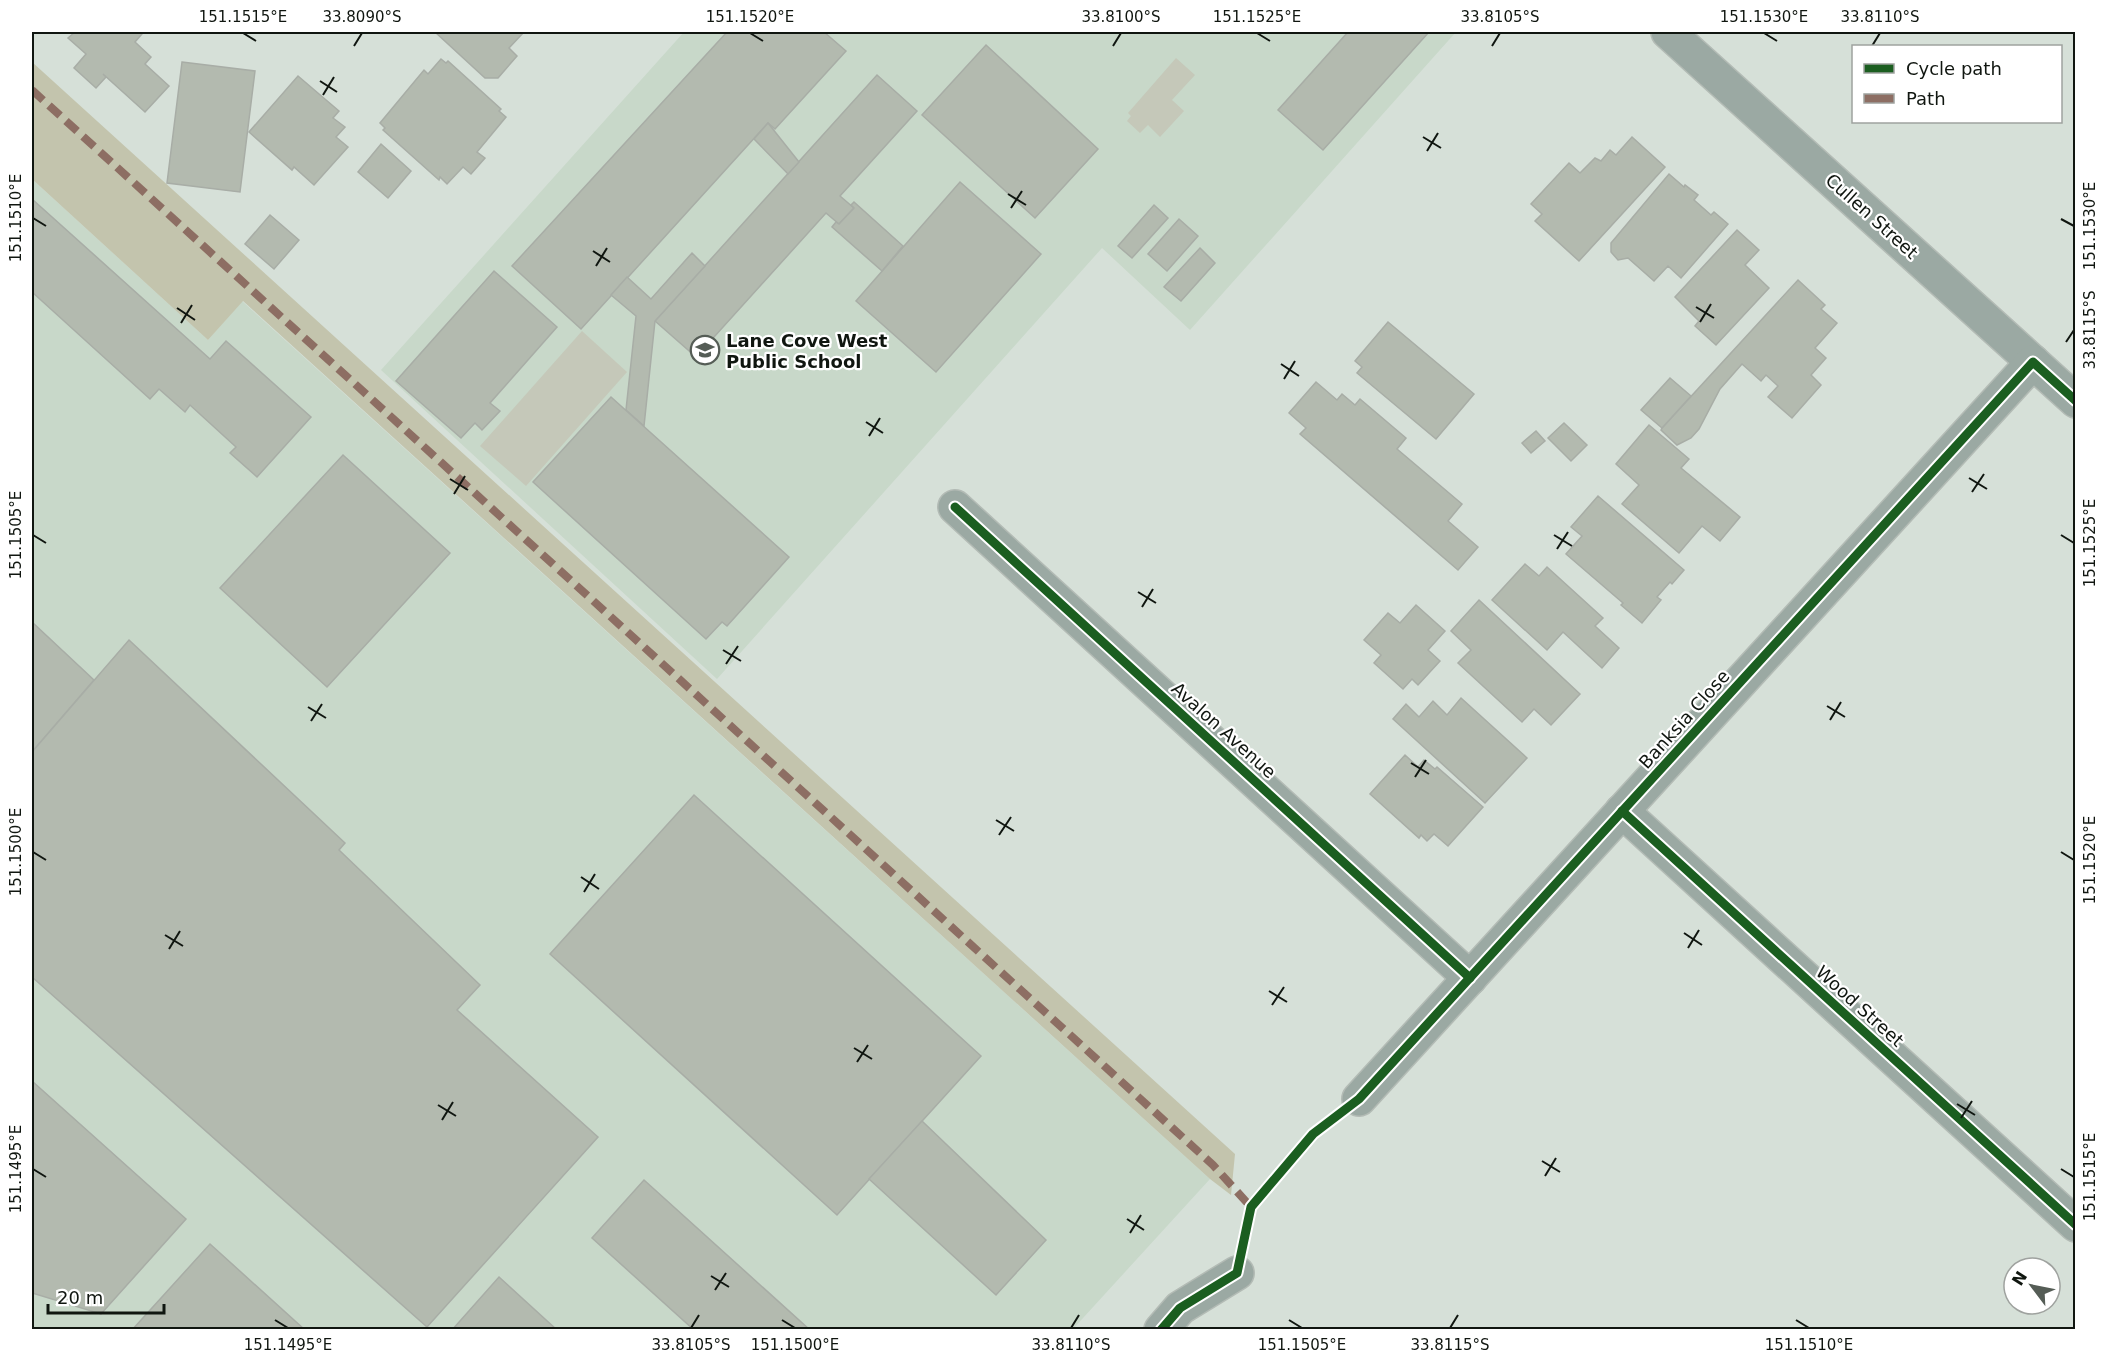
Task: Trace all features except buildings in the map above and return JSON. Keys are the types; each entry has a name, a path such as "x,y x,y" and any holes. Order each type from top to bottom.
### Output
{"street":[{"name":"Cullen Street","path":"1668,32 2076,401"},
{"name":"Banksia Close","path":"1359,1099 2032,362"},
{"name":"Avalon Avenue","path":"955,507 1470,978"},
{"name":"Wood Street","path":"1622,812 2076,1225"},
{"path":"1161,1329 1180,1308 1237,1273"}],"shaded area":[{"name":"Lane Cove West Public School","path":"684,32 1456,32 1190,330 1102,248 717,679 381,370"},
{"path":"1176,58 1195,75 1172,100 1184,111 1160,137 1148,125 1140,133 1127,121 1131,116 1128,113"},
{"path":"32,62 1235,1154 1231,1195 1210,1179 243,301 208,340 32,179"},
{"path":"32,179 208,340 242,301 1210,1179 1073,1329 32,1329"},
{"path":"582,331 627,372 526,486 480,446"}],"marked path":[{"path":"32,90 1213,1165 1251,1207"}],"cycle path":[{"path":"1161,1330 1180,1308 1237,1273 1251,1207 1313,1134 1359,1099 2033,362 2076,401"},
{"path":"955,507 1470,978"},
{"path":"1622,811 2076,1225"}],"place":[{"name":"Lane Cove West Public School","path":"705,350"}]}
